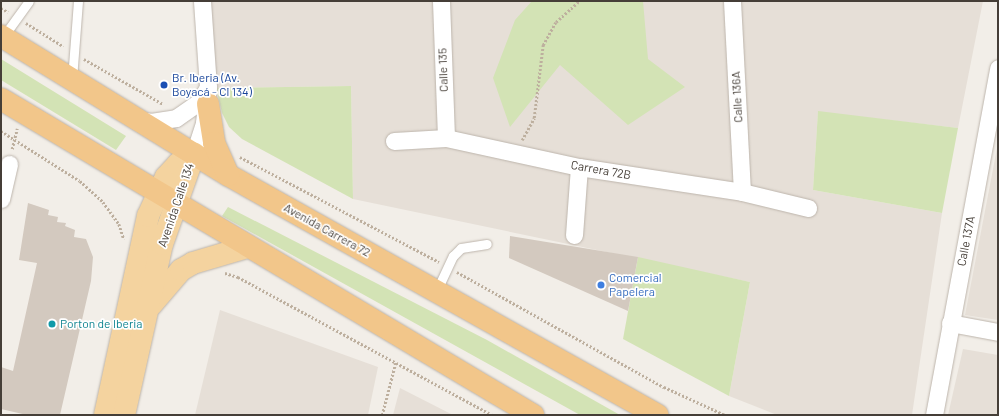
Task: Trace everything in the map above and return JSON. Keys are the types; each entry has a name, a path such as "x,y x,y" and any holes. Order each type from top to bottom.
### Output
{"highway":[{"name":"Avenida Carrera 72","path":"2,36 228,175 658,415"},
{"path":"208,96 214,143 228,175"},
{"path":"1,99 166,199 533,415"}],"main road":[{"name":"Avenida Calle 134","path":"124,415 162,244 166,199 172,170 194,154"},
{"name":"Avenida Calle 134","path":"105,415 142,242 166,199"},
{"path":"146,312 181,270 193,263 247,247"}],"street":[{"path":"194,154 208,96 202,1"},
{"name":"Calle 135","path":"441,1 446,138"},
{"name":"Calle 136A","path":"732,1 742,192"},
{"name":"Calle 137A","path":"934,415 998,68"},
{"path":"139,120 151,122 176,118 208,96"},
{"name":"Carrera 72B","path":"394,141 446,138 579,167 742,192 808,208"},
{"path":"1,199 9,164"},
{"path":"574,235 579,167"},
{"path":"950,323 998,332"}],"lane":[{"path":"2,36 18,18 29,1"},
{"path":"72,79 78,1"},
{"path":"436,292 448,267 461,248 487,244"}],"path":[{"path":"513,152 534,118 543,45 556,22 579,1"},
{"path":"1,8 164,105 171,106"},
{"path":"9,164 21,111"},
{"path":"1,131 80,181 103,202 119,224 124,239"},
{"path":"237,156 448,267 664,388 725,415"},
{"path":"222,273 238,277 492,415"},
{"path":"382,415 396,362"}],"shaded area":[{"path":"211,1 983,1 958,128 818,112 813,190 942,213 912,415 777,415 729,396 750,282 353,199 351,86 216,88"},
{"path":"998,143 998,320 965,315"},
{"path":"220,310 378,367 368,415 195,415"},
{"path":"963,349 998,355 998,415 948,415"},
{"path":"400,388 453,415 393,415"}],"green space":[{"path":"532,1 643,1 648,59 685,87 628,125 560,65 510,127 493,78 515,20"},
{"path":"1,59 126,136 116,150 1,80"},
{"path":"351,86 353,199 242,139 229,127 222,113 216,88"},
{"path":"818,111 958,128 942,213 813,190"},
{"path":"228,207 487,340 620,415 580,415 222,216"},
{"path":"638,257 750,282 729,396 623,339"}],"building":[{"name":"Porton de Iberia","path":"28,203 49,210 48,215 58,217 57,222 66,223 65,226 75,230 74,237 86,239 93,257 91,281 60,415 27,415 1,409 1,367 13,371 37,263 19,260"},
{"name":"Comercial Papelera","path":"510,236 638,257 628,311 509,258"}],"place":[{"name":"Br. Iberia (Av. Boyacá - Cl 134)","path":"164,85"},
{"name":"Comercial Papelera","path":"601,285"},
{"name":"Porton de Iberia","path":"52,324"}]}
